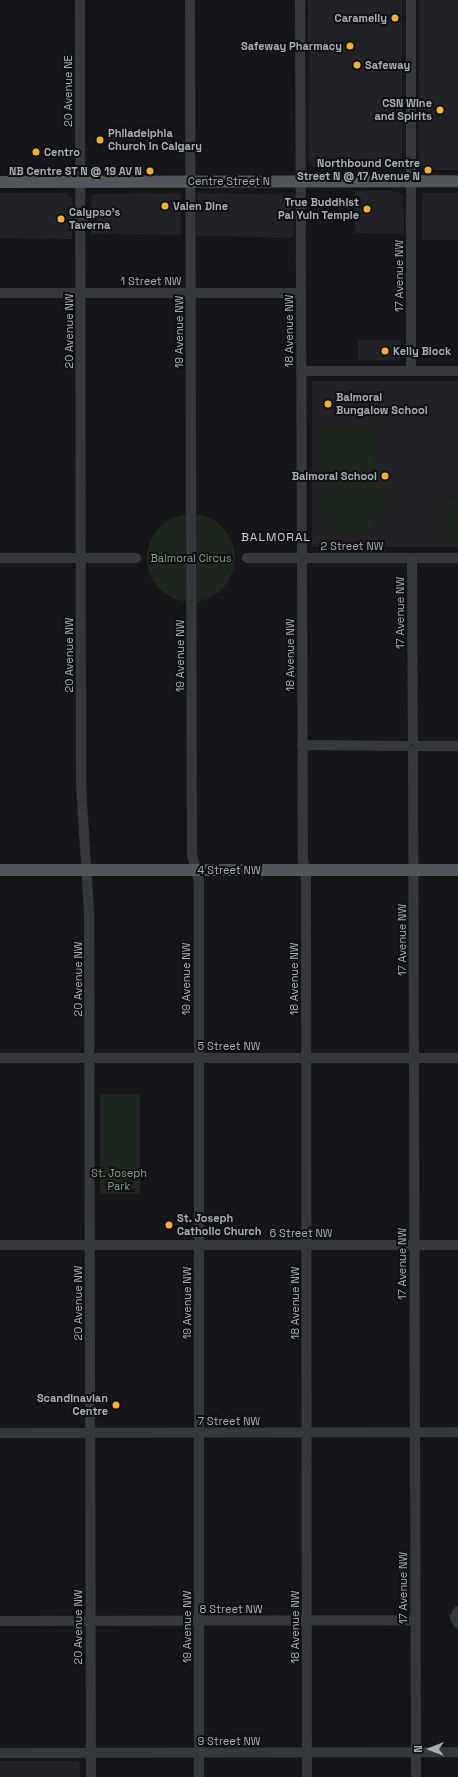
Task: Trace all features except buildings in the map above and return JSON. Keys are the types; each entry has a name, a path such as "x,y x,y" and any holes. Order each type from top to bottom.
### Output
{"main road":[{"name":"Centre Street N","path":"0,182 458,181"},
{"name":"4 Street NW","path":"0,870 458,870"}],"street":[{"name":"20 Avenue NE","path":"80,0 80,181"},
{"name":"19 Avenue NW","path":"190,0 192,855 199,882 199,1777"},
{"name":"18 Avenue NW","path":"300,0 302,745 304,870 306,879 307,1777"},
{"name":"17 Avenue NW","path":"411,0 411,371"},
{"name":"20 Avenue NW","path":"80,181 81,785 85,870 89,912 91,1777"},
{"name":"1 Street NW","path":"0,293 301,293"},
{"path":"301,371 458,371"},
{"path":"0,558 136,558"},
{"name":"2 Street NW","path":"247,558 458,558"},
{"name":"17 Avenue NW","path":"412,558 416,1777"},
{"path":"302,745 458,746"},
{"name":"5 Street NW","path":"0,1058 458,1058"},
{"name":"6 Street NW","path":"0,1246 199,1244 458,1245"},
{"name":"7 Street NW","path":"0,1433 458,1432"},
{"path":"458,1611 455,1618 458,1623"},
{"name":"8 Street NW","path":"0,1621 415,1620"},
{"name":"9 Street NW","path":"0,1753 458,1752"}],"shaded area":[{"path":"308,0 402,0 402,163 397,169 316,169 309,162"},
{"path":"419,0 458,0 458,170 424,170 418,166"},
{"path":"355,191 396,191 403,194 404,234 355,233"},
{"path":"0,193 66,193 72,198 72,239 0,238"},
{"path":"181,193 181,235 91,234 91,197 94,194"},
{"path":"197,193 294,195 293,238 196,236"},
{"path":"422,193 458,193 458,240 422,240"},
{"name":"Kelly Block","path":"358,340 401,340 401,360 358,360"},
{"name":"Balmoral School","path":"312,381 458,381 458,547 312,547"},
{"path":"0,1761 77,1761 80,1762 80,1777 0,1777"}],"green space":[{"path":"319,427 377,427 375,474 386,474 386,516 374,517 374,532 324,532 324,516 319,516 319,474 325,474 325,470 319,469"},
{"path":"445,498 458,498 458,541 445,541"},
{"name":"Balmoral Circus","path":"191,514 208,518 222,527 231,541 235,558 231,575 222,589 208,598 191,602 174,598 160,589 151,575 147,558 151,541 160,527 174,518"},
{"name":"St. Joseph Park","path":"100,1094 140,1094 140,1194 100,1194"}],"place":[{"name":"Caramelly","path":"395,18"},
{"name":"Safeway Pharmacy","path":"350,46"},
{"name":"Safeway","path":"357,65"},
{"name":"CSN Wine and Spirits","path":"440,110"},
{"name":"Philadelphia Church in Calgary","path":"100,140"},
{"name":"Centro","path":"36,152"},
{"name":"Northbound Centre Street N @ 17 Avenue N","path":"428,170"},
{"name":"NB Centre ST N @ 19 AV N","path":"150,171"},
{"name":"Valen Dine","path":"165,206"},
{"name":"True Buddhist Pai Yuin Temple","path":"367,209"},
{"name":"Calypso's Taverna","path":"61,219"},
{"name":"Kelly Block","path":"385,351"},
{"name":"Balmoral Bungalow School","path":"328,404"},
{"name":"Balmoral School","path":"385,476"},
{"name":"St. Joseph Catholic Church","path":"169,1225"},
{"name":"Scandinavian Centre","path":"116,1405"}],"district":[{"name":"BALMORAL","path":"276,538"}]}
